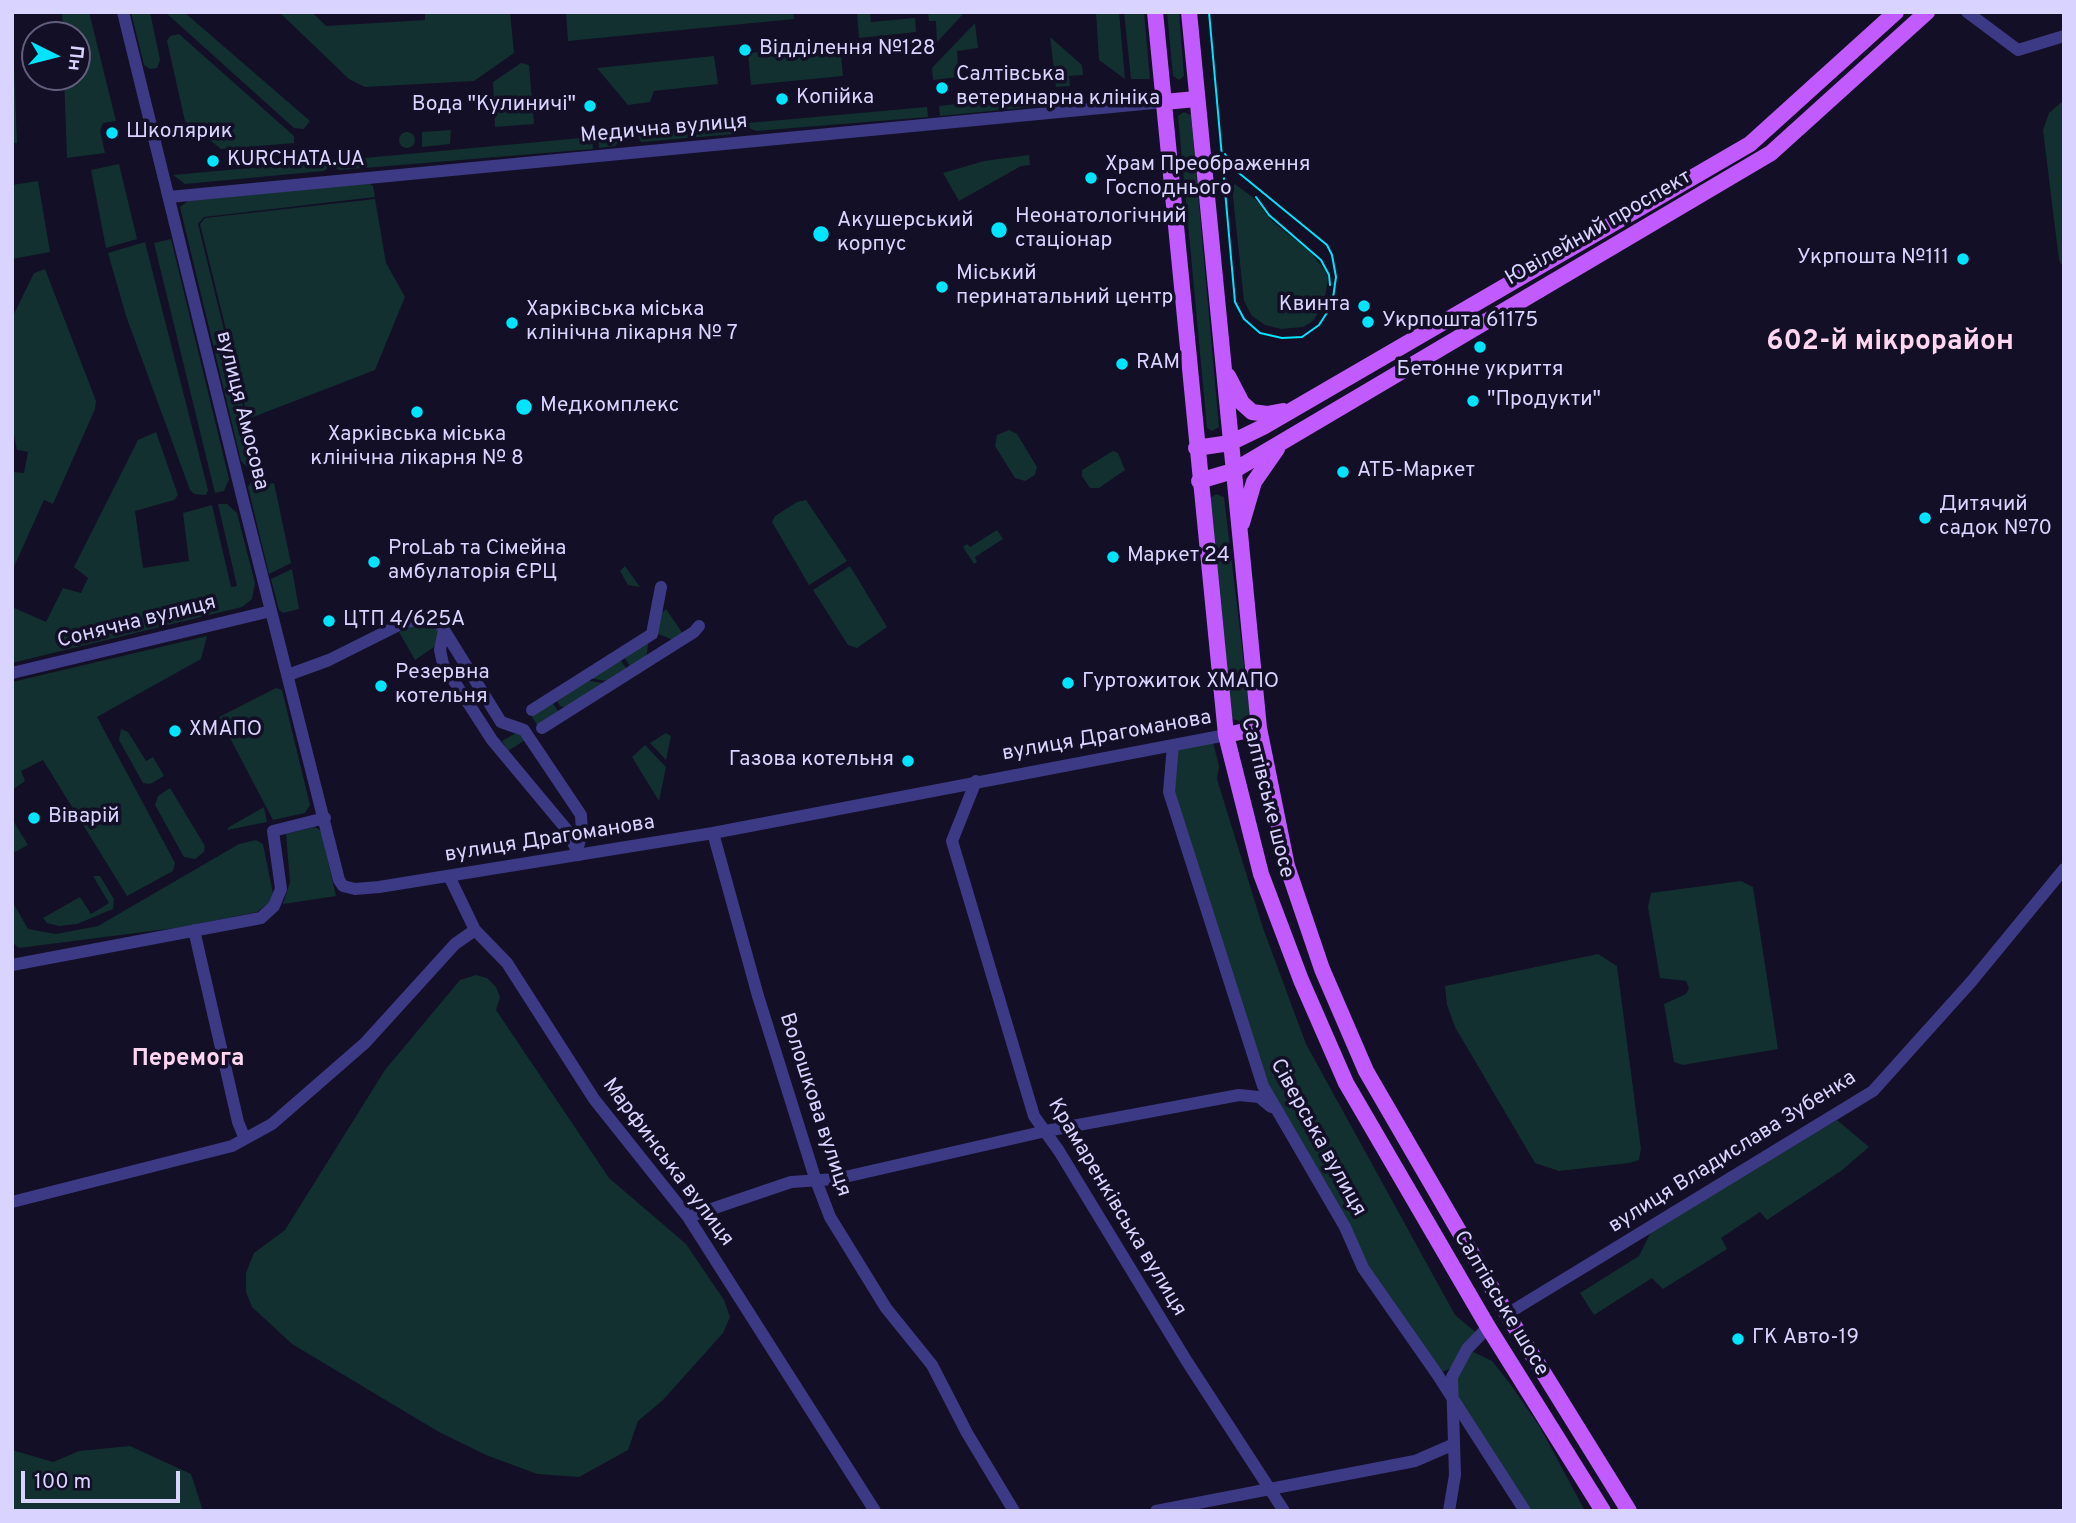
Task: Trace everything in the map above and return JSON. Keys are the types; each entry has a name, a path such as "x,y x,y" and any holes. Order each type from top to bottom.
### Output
{"main road":[{"name":"Салтівське шосе","path":"1155,12 1226,735 1261,874 1301,980 1341,1072 1488,1327 1603,1511"},
{"name":"Салтівське шосе","path":"1189,12 1259,728 1287,866 1322,969 1366,1071 1507,1314 1629,1511"},
{"name":"Ювілейний проспект","path":"1196,448 1230,443 1293,409 1750,144 1896,12"},
{"name":"Ювілейний проспект","path":"1199,481 1233,471 1771,153 1927,12"},
{"path":"1164,102 1196,99"},
{"path":"1223,363 1232,388 1252,412 1267,414 1293,409"},
{"path":"1239,535 1257,475 1291,436"},
{"path":"1226,735 1259,728"},
{"path":"1488,1327 1507,1314"}],"street":[{"name":"вулиця Амосова","path":"123,12 325,818"},
{"path":"1967,12 2018,50 2064,36"},
{"name":"Медична вулиця","path":"169,197 1164,102"},
{"path":"532,710 652,634 661,587"},
{"name":"Сонячна вулиця","path":"12,673 271,611"},
{"path":"288,675 329,660 419,618 435,617 501,722 520,727 528,734 580,816 582,833 578,853"},
{"path":"542,728 694,632 699,626"},
{"path":"444,631 440,650 443,664 492,740 561,822 578,853"},
{"name":"вулиця Драгоманова","path":"325,818 339,880 346,888 379,887 713,833 1226,735"},
{"name":"Сіверська вулиця","path":"1173,745 1169,792 1262,1086 1345,1227 1363,1268 1450,1393 1525,1511"},
{"name":"Крамаренківська вулиця","path":"976,781 952,841 1034,1116 1046,1131 1186,1360 1284,1511"},
{"path":"12,965 266,914 277,901 281,889 273,831 325,818"},
{"name":"Волошкова вулиця","path":"713,833 758,996 815,1178 830,1217 886,1308 932,1365 967,1433 1014,1511"},
{"name":"вулиця Владислава Зубенка","path":"1507,1314 1873,1091 1971,982 2064,869"},
{"name":"Марфинська вулиця","path":"449,876 475,930 507,963 594,1099 688,1217 875,1511"},
{"path":"194,930 238,1122 246,1139"},
{"path":"12,1202 200,1155 246,1139 272,1124 365,1043 455,944 475,930"},
{"path":"688,1217 791,1182 815,1178 836,1180 1046,1131 1239,1095 1258,1097 1280,1116"},
{"path":"1449,1511 1455,1475 1450,1393 1457,1366 1467,1349 1488,1327"},
{"path":"1156,1511 1415,1461 1452,1445"}],"green space":[{"path":"62,12 89,12 116,121 103,123 100,131 105,153 67,158 65,91 91,91 91,21 62,21"},
{"path":"131,12 150,12 160,60 157,68 150,69 144,65"},
{"path":"165,12 184,12 310,121 304,129 294,128"},
{"path":"279,12 312,12 326,26 425,20 425,12 510,12 514,53 474,81 365,87 349,79"},
{"path":"566,12 793,12 794,19 568,41"},
{"path":"857,12 870,12 871,22 915,18 916,32 859,38"},
{"path":"928,12 965,12 937,42 936,21 929,21"},
{"path":"1096,12 1119,12 1125,79 1099,60"},
{"path":"1124,12 1144,12 1150,79 1131,79"},
{"path":"1167,12 1179,12 1184,76 1179,80 1173,76"},
{"path":"12,14 17,143 12,143"},
{"path":"975,23 978,48 957,51 959,77 933,80 932,68"},
{"path":"179,34 294,136 294,143 221,149 185,121 167,41 170,36"},
{"path":"1050,37 1082,65 1083,75 1069,76 1070,86 1056,87"},
{"path":"840,44 843,76 751,85 748,53"},
{"path":"714,56 718,84 654,91 650,102 628,105 597,68"},
{"path":"521,63 529,65 534,124 495,127 493,82"},
{"path":"1051,94 1052,105 940,116 939,106"},
{"path":"2064,100 2064,268 2059,260 2043,130 2049,113"},
{"path":"927,107 928,117 756,131 749,128 748,123"},
{"path":"1184,112 1191,115 1219,427 1212,431 1207,428 1178,116"},
{"path":"741,124 735,134 641,142 637,134"},
{"path":"451,130 450,144 422,147 422,132"},
{"path":"404,132 410,132 415,140 413,146 404,148 399,143 399,137"},
{"path":"623,135 615,146 599,148 598,137"},
{"path":"592,137 593,149 340,170 333,167 332,161"},
{"path":"1029,155 1030,165 1021,166 959,201 943,173 984,161"},
{"path":"327,161 328,168 324,171 185,184 173,175"},
{"path":"119,164 137,239 106,248 91,170"},
{"path":"38,181 50,252 12,259 12,185"},
{"path":"368,183 373,186 375,197 204,217 198,224 258,468 247,467 241,461 180,207 188,201"},
{"path":"1235,184 1255,199 1273,222 1310,252 1324,269 1328,279 1324,303 1313,321 1303,327 1281,329 1265,325 1252,316 1244,301 1232,187"},
{"path":"375,199 386,263 405,297 375,370 248,419 200,224 205,218"},
{"path":"171,239 229,479 224,491 215,493 154,243"},
{"path":"145,242 208,490 206,495 194,494 190,490 126,316 108,253"},
{"path":"45,269 96,401 95,409 53,504 44,500 12,571 12,472 24,473 28,452 17,450 12,425 12,318 34,273"},
{"path":"1009,430 1017,434 1037,467 1035,475 1025,481 1015,478 995,446 997,435"},
{"path":"156,432 178,495 174,500 135,511 143,568 189,561 183,513 212,505 231,587 237,586 218,504 227,504 237,513 255,583 252,599 242,607 12,663 12,607 46,622 63,588 81,593 88,578 74,567 138,440"},
{"path":"1113,451 1118,453 1125,470 1099,488 1090,488 1082,476 1082,470"},
{"path":"260,479 262,486 274,483 291,563 269,574 248,487 251,482"},
{"path":"1216,494 1224,497 1250,714 1240,721 1232,719 1209,499"},
{"path":"806,500 847,561 809,585 772,522 775,516 797,502"},
{"path":"997,530 1003,539 975,557 977,562 974,564 963,547 967,544 970,547"},
{"path":"625,566 640,587 628,585 620,571"},
{"path":"850,566 887,627 857,648 848,645 813,590"},
{"path":"292,569 299,609 283,613 279,610 271,579"},
{"path":"666,609 683,634 673,640 656,633 660,615"},
{"path":"430,620 439,629 437,645 415,660 399,632"},
{"path":"207,636 201,659 97,717 175,863 173,871 127,896 43,760 21,771 25,781 12,790 12,682"},
{"path":"649,638 646,659 631,668 623,655"},
{"path":"619,658 626,668 607,681 588,678"},
{"path":"585,680 603,683 565,708 560,706 557,701"},
{"path":"276,688 282,690 310,805 305,813 273,820 219,717"},
{"path":"552,702 558,711 537,725 531,715"},
{"path":"121,729 128,732 146,761 153,757 164,776 150,784 143,783 119,740"},
{"path":"518,732 525,740 508,751 502,741"},
{"path":"666,733 671,736 666,760 650,743"},
{"path":"1212,738 1219,766 1217,779 1263,928 1306,1044 1455,1315 1479,1335 1467,1349 1492,1361 1511,1385 1540,1427 1585,1511 1525,1511 1450,1393 1456,1366 1437,1374 1399,1318 1263,1086 1169,792 1173,745"},
{"path":"645,745 666,767 659,801 632,757"},
{"path":"170,788 205,846 204,852 195,859 184,857 155,805 158,796"},
{"path":"264,807 267,822 227,830 229,827"},
{"path":"12,819 28,845 15,852 12,849"},
{"path":"315,827 321,831 336,896 283,904 290,882 286,834"},
{"path":"256,840 263,844 274,899 257,912 183,927 19,948 12,942 12,901 28,929 56,934 98,926 239,844"},
{"path":"93,876 100,876 114,899 113,909 77,924 59,926 47,923 43,918 80,897 91,914 109,903"},
{"path":"1741,881 1753,887 1778,1049 1683,1065 1674,1062 1664,1004 1686,994 1689,988 1686,981 1660,978 1648,907 1651,893"},
{"path":"1598,954 1617,966 1641,1149 1639,1160 1629,1163 1559,1171 1535,1163 1455,1027 1447,1005 1445,986"},
{"path":"476,975 487,978 496,987 500,997 496,1010 609,1178 686,1244 724,1300 730,1317 723,1333 663,1400 638,1421 628,1450 579,1477 537,1474 486,1455 439,1432 292,1344 252,1307 246,1292 246,1273 254,1253 285,1230 385,1070 460,980"},
{"path":"1837,1120 1869,1147 1841,1171 1767,1220 1760,1212 1721,1238 1727,1249 1663,1289 1652,1278 1594,1315 1580,1293 1639,1256 1651,1232"},
{"path":"130,1446 191,1474 203,1511 12,1511 12,1450 53,1462 79,1451"}],"tram line":[{"path":"1209,12 1235,302 1244,319 1260,333 1282,338 1302,337 1319,325 1332,305 1336,277 1332,255 1327,245 1234,169 1225,154"},
{"path":"1256,197 1269,215 1321,260 1329,275 1330,285"}],"place":[{"name":"Відділення №128","path":"745,50"},
{"name":"Салтівська ветеринарна клініка","path":"942,88"},
{"name":"Копійка","path":"782,99"},
{"name":"Вода \"Кулиничі\"","path":"590,106"},
{"name":"Школярик","path":"112,133"},
{"name":"KURCHATA.UA","path":"213,161"},
{"name":"Храм Преображення Господнього","path":"1091,178"},
{"name":"Неонатологічний стаціонар","path":"999,230"},
{"name":"Акушерський корпус","path":"821,234"},
{"name":"Укрпошта №111","path":"1963,259"},
{"name":"Міський перинатальний центр","path":"942,287"},
{"name":"Квинта","path":"1364,306"},
{"name":"Укрпошта 61175","path":"1368,322"},
{"name":"Харківська міська клінічна лікарня № 7","path":"512,323"},
{"name":"Бетонне укриття","path":"1480,347"},
{"name":"RAM","path":"1122,364"},
{"name":"\"Продукти\"","path":"1473,401"},
{"name":"Медкомплекс","path":"524,407"},
{"name":"Харківська міська клінічна лікарня № 8","path":"417,412"},
{"name":"АТБ-Маркет","path":"1343,472"},
{"name":"Дитячий садок №70","path":"1925,518"},
{"name":"Маркет 24","path":"1113,557"},
{"name":"ProLab та Сімейна амбулаторія ЄРЦ","path":"374,562"},
{"name":"ЦТП 4/625А","path":"329,621"},
{"name":"Гуртожиток ХМАПО","path":"1068,683"},
{"name":"Резервна котельня","path":"381,686"},
{"name":"ХМАПО","path":"175,731"},
{"name":"Газова котельня","path":"908,761"},
{"name":"Віварій","path":"34,818"},
{"name":"ГК Авто-19","path":"1738,1339"}],"district":[{"name":"602-й мікрорайон","path":"1890,343"},
{"name":"Перемога","path":"188,1060"}]}
